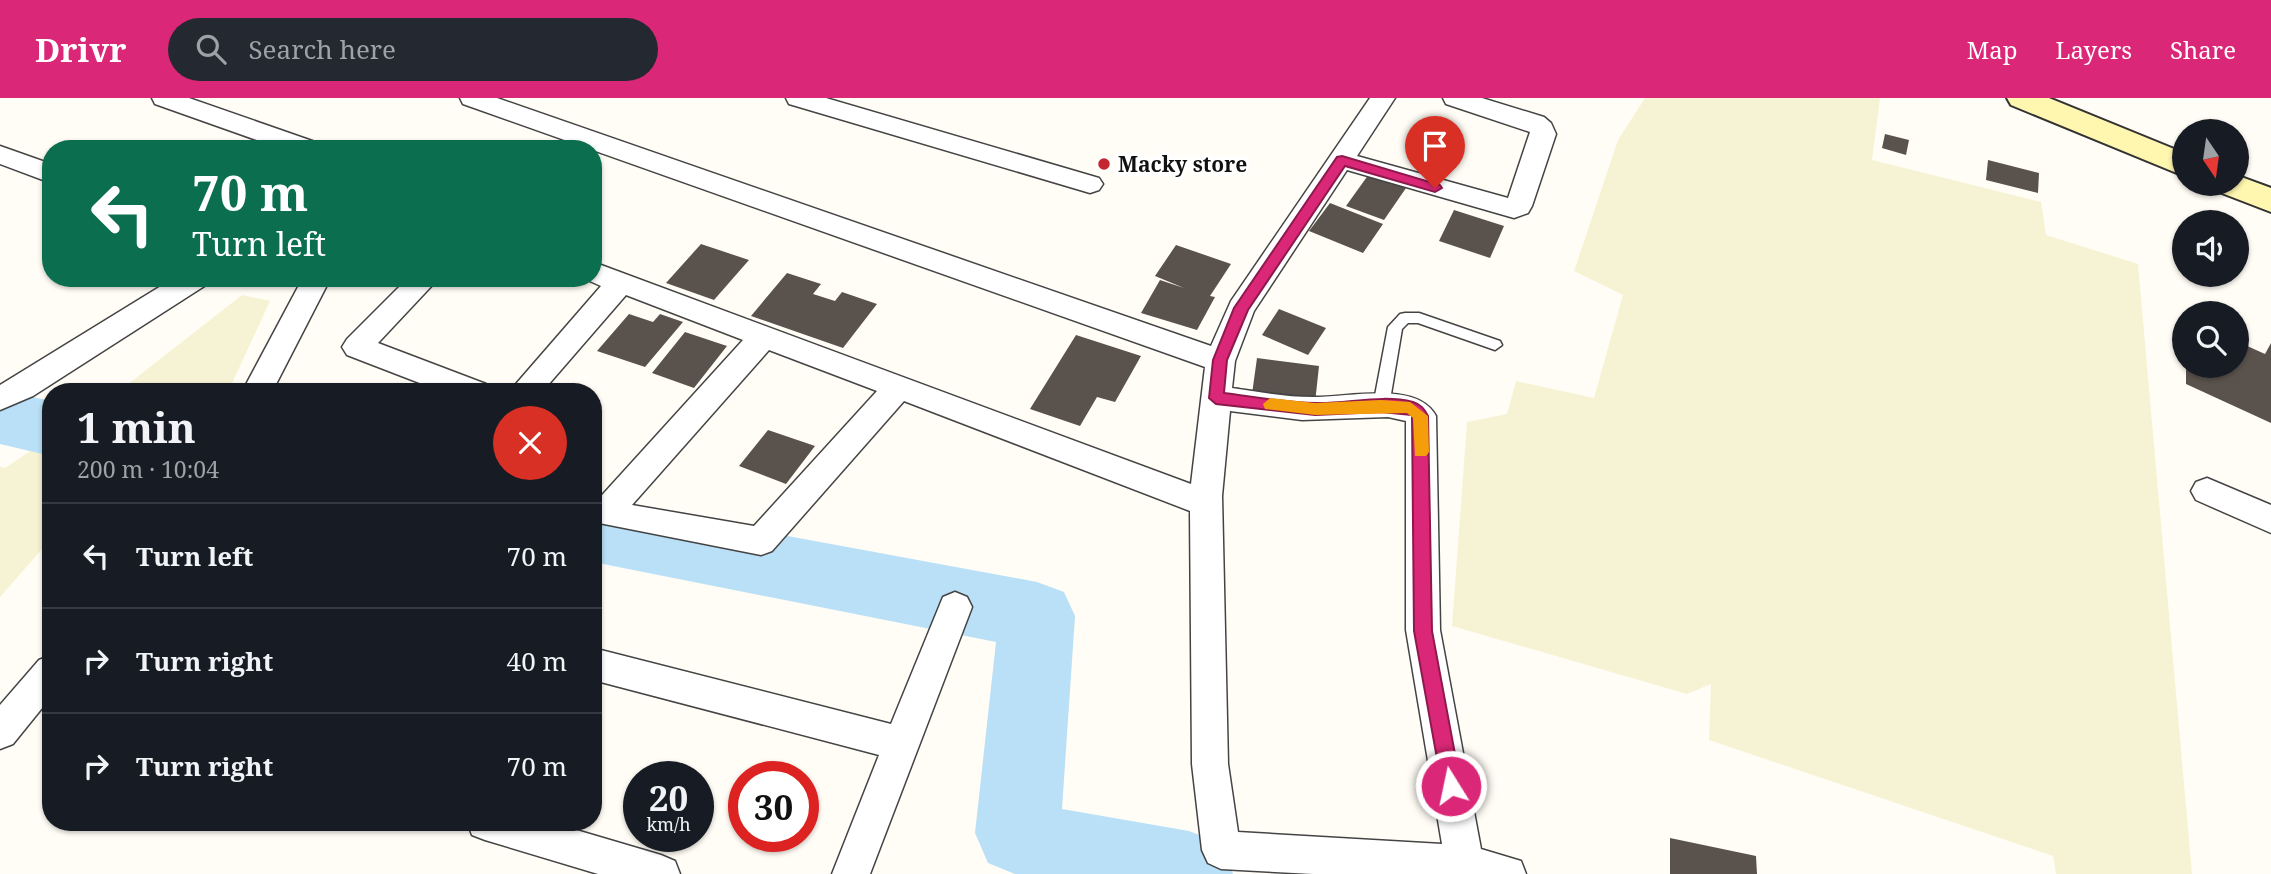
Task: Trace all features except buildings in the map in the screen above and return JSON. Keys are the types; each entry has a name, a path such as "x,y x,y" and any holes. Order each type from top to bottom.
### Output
{"main road":[{"path":"2022,98 2172,160"},
{"path":"2249,192 2271,201"}],"street":[{"path":"164,98 283,140"},
{"path":"472,98 594,140"},
{"path":"798,98 1090,184"},
{"path":"1383,98 1241,308 1220,360 1206,503 1210,764 1221,850 1465,864 1507,874"},
{"path":"1342,160 1514,209 1519,206 1543,134 1542,129 1535,123 1455,98"},
{"path":"560,140 571,132"},
{"path":"602,143 1220,360"},
{"path":"0,155 42,171"},
{"path":"607,277 1206,503"},
{"path":"0,398 22,388 183,287"},
{"path":"262,383 312,287"},
{"path":"416,287 357,347 451,383"},
{"path":"530,383 600,287"},
{"path":"764,336 605,513 761,541 899,387"},
{"path":"1216,398 1315,409 1381,406 1410,408 1421,416 1423,631 1465,864"},
{"path":"2207,491 2271,520"},
{"path":"850,874 955,607"},
{"path":"602,666 902,744"},
{"path":"0,732 42,689"},
{"path":"515,831 661,874"}],"lane":[{"path":"1381,406 1395,327 1405,318 1419,318 1495,345"}],"shaded area":[{"path":"1645,98 1880,98 1872,160 2041,202 2046,235 2138,264 2192,874 2056,874 2053,856 1709,740 1711,684 1687,694 1452,626 1467,422 1507,414 1516,381 1594,398 1623,295 1574,271 1618,140"},
{"path":"242,295 270,301 232,383 130,383"},
{"path":"42,443 42,549 0,597 0,467 5,468"}],"waterway":[{"path":"0,417 42,427"},
{"path":"602,533 1037,616 1018,833 1072,855 1189,874"}],"slow traffic":[{"path":"1270,404 1315,409 1381,406 1410,408 1418,411 1421,416 1421,452"}],"place":[{"name":"Macky store","path":"1104,164"}],"route":[{"path":"1435,188 1342,160 1241,308 1220,360 1216,398 1315,409 1381,406 1418,411 1421,416 1423,631 1451,786"}]}
